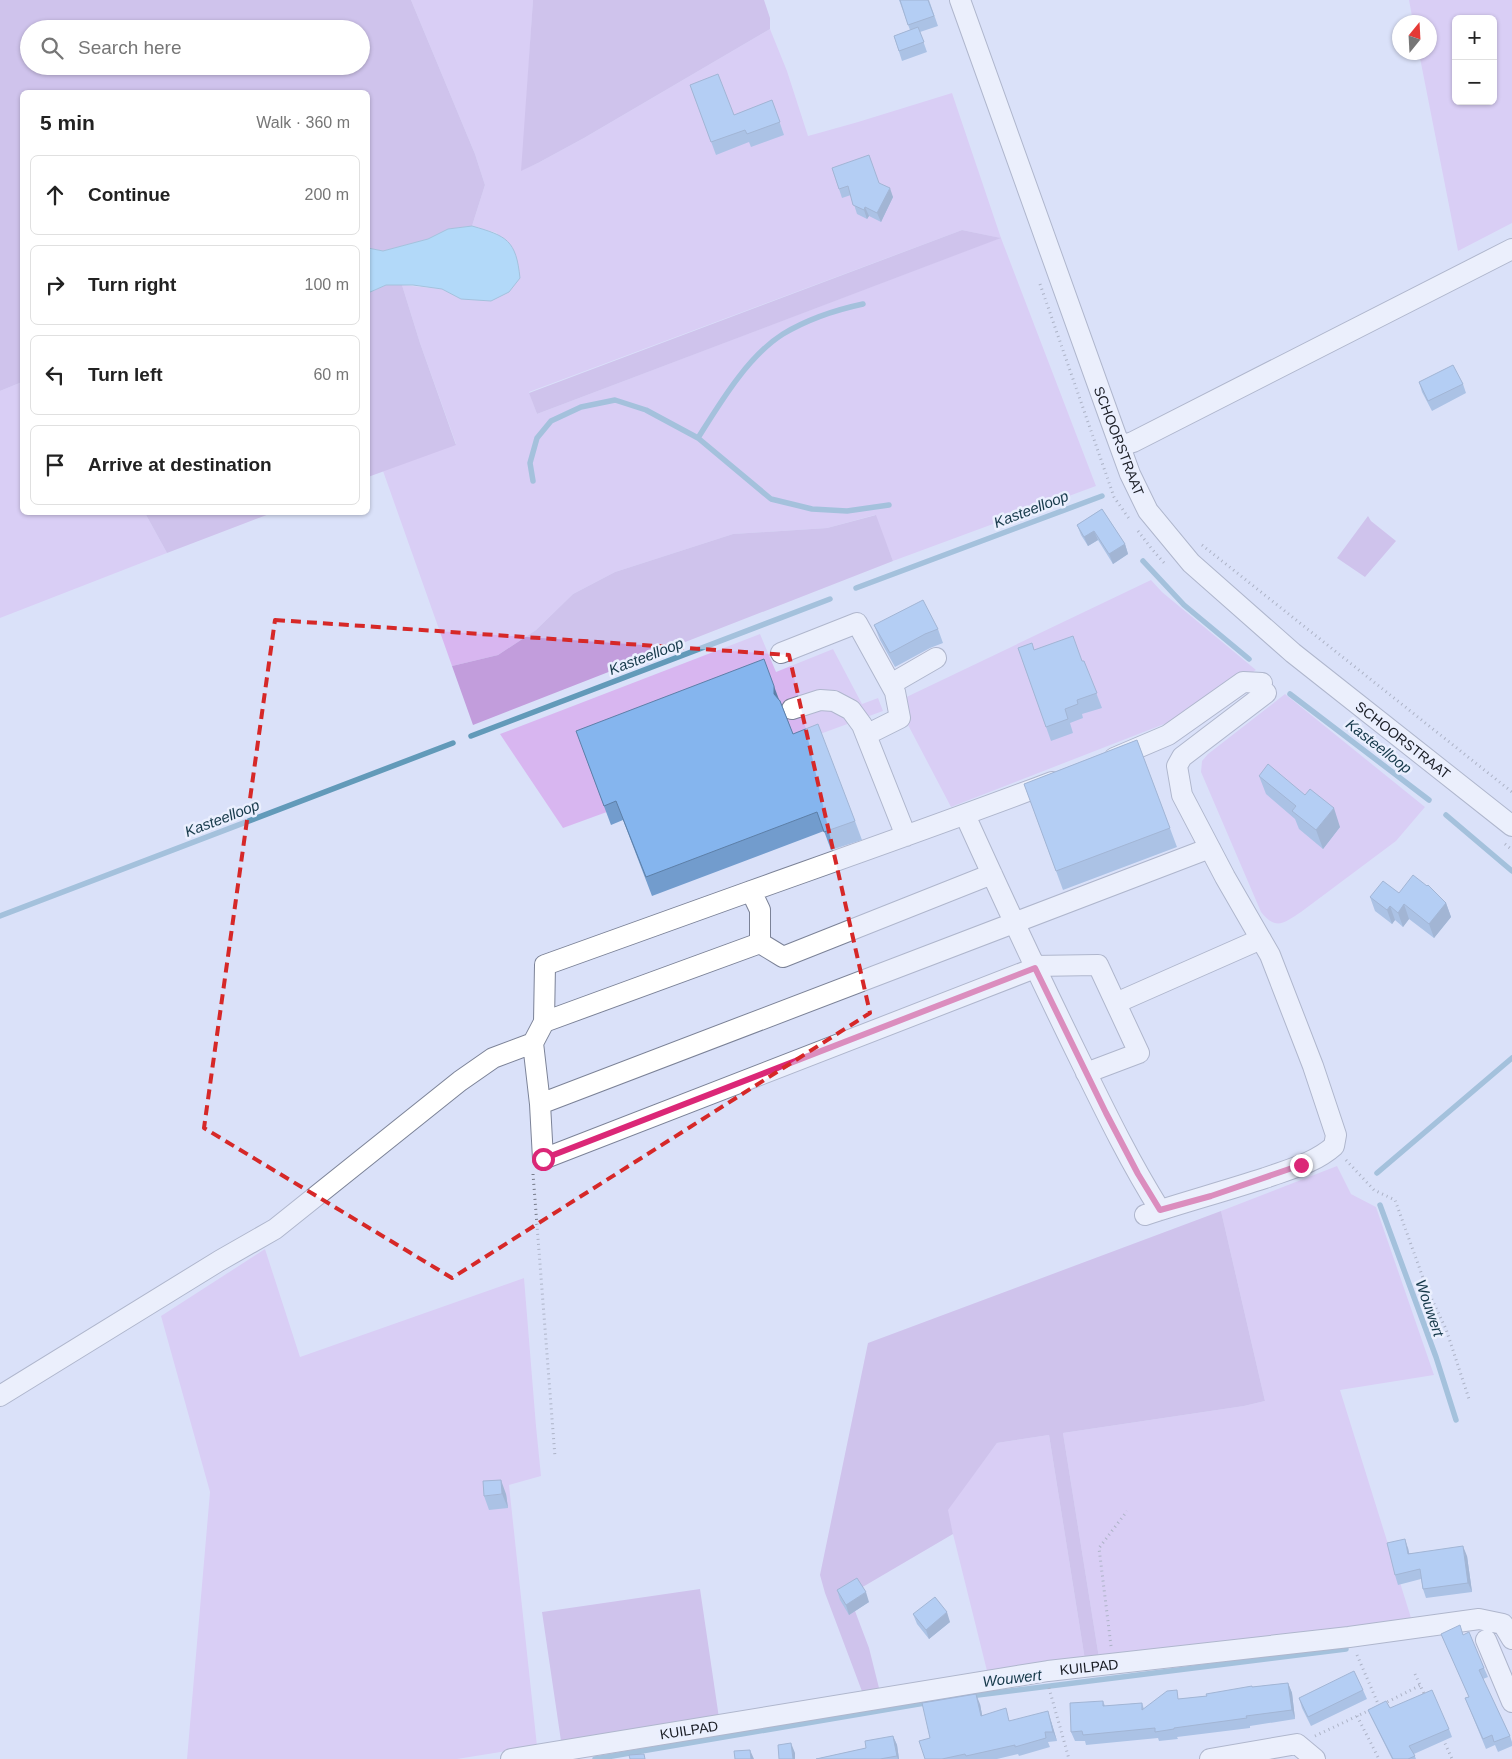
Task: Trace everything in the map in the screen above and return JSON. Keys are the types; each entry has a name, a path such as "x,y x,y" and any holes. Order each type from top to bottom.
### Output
{"street":[{"name":"SCHOORSTRAAT","path":"960,0 1130,474 1148,511 1191,563 1293,653 1512,826"},
{"path":"1120,446 1133,442 1512,249"},
{"path":"781,653 857,622 870,629 890,684 895,692 900,718 866,736"},
{"path":"890,684 936,658"},
{"path":"965,815 1034,967 1138,1174 1152,1213 1211,1196 1301,1165 1323,1155 1334,1146 1336,1135 1313,1066 1270,955 1182,795 1177,766 1182,757 1230,722 1264,688 1243,682 1168,736 1094,765"},
{"path":"792,709 820,700 834,701 851,710 862,725 906,836"},
{"path":"1160,739 1180,760"},
{"path":"1066,776 965,815 545,965 544,1022 534,1043 543,1159 1034,967 1098,965 1139,1053 1086,1073"},
{"path":"540,1104 1210,848"},
{"path":"760,943 783,957 992,874"},
{"path":"751,891 760,910 760,943"},
{"path":"1116,1003 1261,939"},
{"path":"544,1022 760,943"},
{"path":"0,1396 218,1261 274,1230 460,1082 493,1058 534,1043"},
{"name":"KUILPAD","path":"512,1759 1038,1673 1349,1637 1479,1619 1502,1624 1512,1639"},
{"path":"1486,1640 1512,1702"},
{"path":"1210,1759 1297,1744 1315,1759"}],"path":[{"name":"SCHOORSTRAAT","path":"1037,277 1099,456"},
{"path":"1334,1146 1374,1190 1395,1200 1427,1289 1446,1329 1469,1399"},
{"path":"543,1159 533,1173 555,1457"},
{"path":"1114,1664 1098,1548 1127,1510"},
{"path":"1349,1637 1379,1706"},
{"path":"1415,1674 1428,1702"},
{"path":"1297,1744 1421,1685"},
{"path":"1050,1694 1069,1759"},
{"path":"1357,1716 1379,1759"},
{"path":"1442,1734 1452,1759"}],"highlighted area":[{"path":"275,620 789,655 870,1013 452,1278 204,1128"}],"shaded area":[{"path":"0,0 411,0 475,154 485,185 472,226 448,229 428,239 383,251 370,248 370,90 20,90 20,383 0,391"},
{"path":"411,0 533,0 522,170 584,138 770,29 787,71 808,136 952,93 1001,238 1096,486 893,561 875,515 827,528 733,534 615,572 573,594 536,630 498,655 452,666 383,471 456,444 420,343 402,285 442,289 461,299 497,233 472,226 485,185 475,154","holes":["962,230 1000,238 537,414 529,392"]},
{"path":"533,0 764,0 770,18 770,29 584,138 521,171"},
{"path":"1409,0 1512,0 1512,223 1458,251 1420,60 1437,60 1437,15 1412,15"},
{"path":"962,230 1001,238 537,414 529,393"},
{"path":"386,285 402,285 456,445 370,476 370,292"},
{"path":"20,383 20,515 146,515 167,553 0,618 0,391"},
{"path":"146,515 267,515 167,553"},
{"path":"876,515 893,561 473,725 452,666 498,655 536,630 573,594 615,572 733,534 827,528"},
{"path":"1368,516 1371,521 1396,541 1365,577 1337,558"},
{"path":"1151,580 1162,592 1256,670 1190,714 951,807 896,702"},
{"path":"760,634 776,672 833,649 862,704 878,698 883,711 563,828 500,734"},
{"path":"1285,694 1425,807 1396,841 1301,912 1285,922 1276,923 1271,922 1261,912 1201,772 1202,761 1208,754"},
{"path":"1337,1166 1351,1194 1376,1207 1434,1375 1340,1390 1412,1621 1099,1658 1063,1433 1244,1406 1265,1401 1221,1211"},
{"path":"1221,1211 1265,1401 1244,1406 1063,1433 1099,1658 1085,1660 1049,1435 997,1443 948,1510 953,1534 849,1595 869,1648 880,1692 863,1694 820,1575 868,1343"},
{"path":"265,1249 300,1357 524,1278 541,1476 509,1485 537,1746 457,1759 187,1759 210,1492 161,1316"},
{"path":"1049,1435 1085,1660 988,1675 947,1510 997,1443"},
{"path":"700,1589 719,1718 561,1741 542,1612"}],"water":[{"path":"472,226 494,233 508,242 516,255 520,278 509,292 491,301 461,299 442,289 413,285 386,285 370,292 370,248 383,251 428,239 448,229"}],"building":[{"path":"900,0 928,0 934,16 908,25"},
{"path":"918,27 924,42 899,51 894,36"},
{"path":"718,74 734,115 772,100 780,122 747,134 745,130 711,142 690,85"},
{"path":"869,155 879,183 890,188 877,213 865,207 864,210 853,205 848,186 839,189 832,168"},
{"path":"1453,365 1463,384 1428,401 1419,382"},
{"path":"1102,509 1125,544 1109,554 1094,531 1084,537 1077,525"},
{"path":"923,600 938,629 890,653 874,625"},
{"path":"1073,636 1097,693 1077,700 1078,704 1065,709 1068,719 1046,727 1018,648 1032,643 1034,650"},
{"path":"764,659 774,686 774,694 780,701 793,734 818,724 855,821 824,832 817,812 646,877 616,801 604,806 576,731"},
{"path":"1137,740 1170,828 1056,871 1024,784"},
{"path":"1268,764 1305,795 1310,789 1334,808 1316,830 1292,811 1296,806 1259,776"},
{"path":"1413,875 1428,885 1446,903 1429,924 1404,904 1398,913 1390,906 1387,910 1370,897 1383,881 1399,893"},
{"path":"501,1480 502,1494 484,1496 483,1481"},
{"path":"1405,1539 1408,1554 1463,1546 1468,1583 1423,1589 1420,1569 1395,1575 1387,1543"},
{"path":"857,1578 866,1592 846,1605 837,1590"},
{"path":"935,1597 947,1612 926,1630 913,1614"},
{"path":"1460,1625 1463,1635 1469,1632 1484,1668 1479,1670 1510,1736 1494,1742 1492,1735 1483,1739 1465,1698 1469,1697 1441,1634"},
{"path":"1354,1671 1363,1690 1308,1717 1299,1698"},
{"path":"1288,1683 1292,1710 1155,1732 1155,1728 1083,1735 1082,1731 1071,1732 1070,1703 1103,1701 1103,1706 1142,1703 1142,1710 1167,1691 1177,1690 1178,1699 1207,1696 1206,1694 1252,1686"},
{"path":"1432,1690 1449,1729 1409,1746 1415,1756 1408,1759 1393,1759 1368,1710 1386,1701 1390,1708"},
{"path":"976,1694 981,1716 1006,1708 1009,1721 1048,1711 1053,1732 1045,1732 1046,1738 1015,1747 1015,1745 966,1756 965,1754 942,1759 925,1759 919,1741 930,1738 922,1703"},
{"path":"893,1736 897,1756 880,1759 816,1759 866,1748 865,1741"},
{"path":"791,1743 793,1759 779,1759 778,1745"},
{"path":"750,1750 751,1759 735,1759 734,1751"},
{"path":"644,1754 645,1759 630,1759 629,1755"}],"waterway":[{"path":"698,438 736,381 770,343 812,319 863,304"},
{"path":"533,481 530,463 537,438 551,421 581,407 615,400 646,410 698,438 771,499 812,509 847,511 889,505"},
{"name":"Kasteelloop","path":"856,588 1102,496"},
{"name":"Kasteelloop","path":"1143,561 1184,605 1249,659"},
{"name":"Kasteelloop","path":"471,736 830,599"},
{"name":"Kasteelloop","path":"1290,694 1429,800"},
{"name":"Kasteelloop","path":"0,916 453,743"},
{"name":"Kasteelloop","path":"1446,815 1512,871"},
{"name":"Wouwert","path":"1377,1173 1512,1058"},
{"name":"Wouwert","path":"1380,1205 1436,1357 1456,1420"},
{"name":"Wouwert","path":"595,1759 954,1698 1346,1649"}],"route":[{"path":"543,1159 1035,968 1106,1113 1138,1174 1160,1210 1211,1196 1301,1165"}]}
